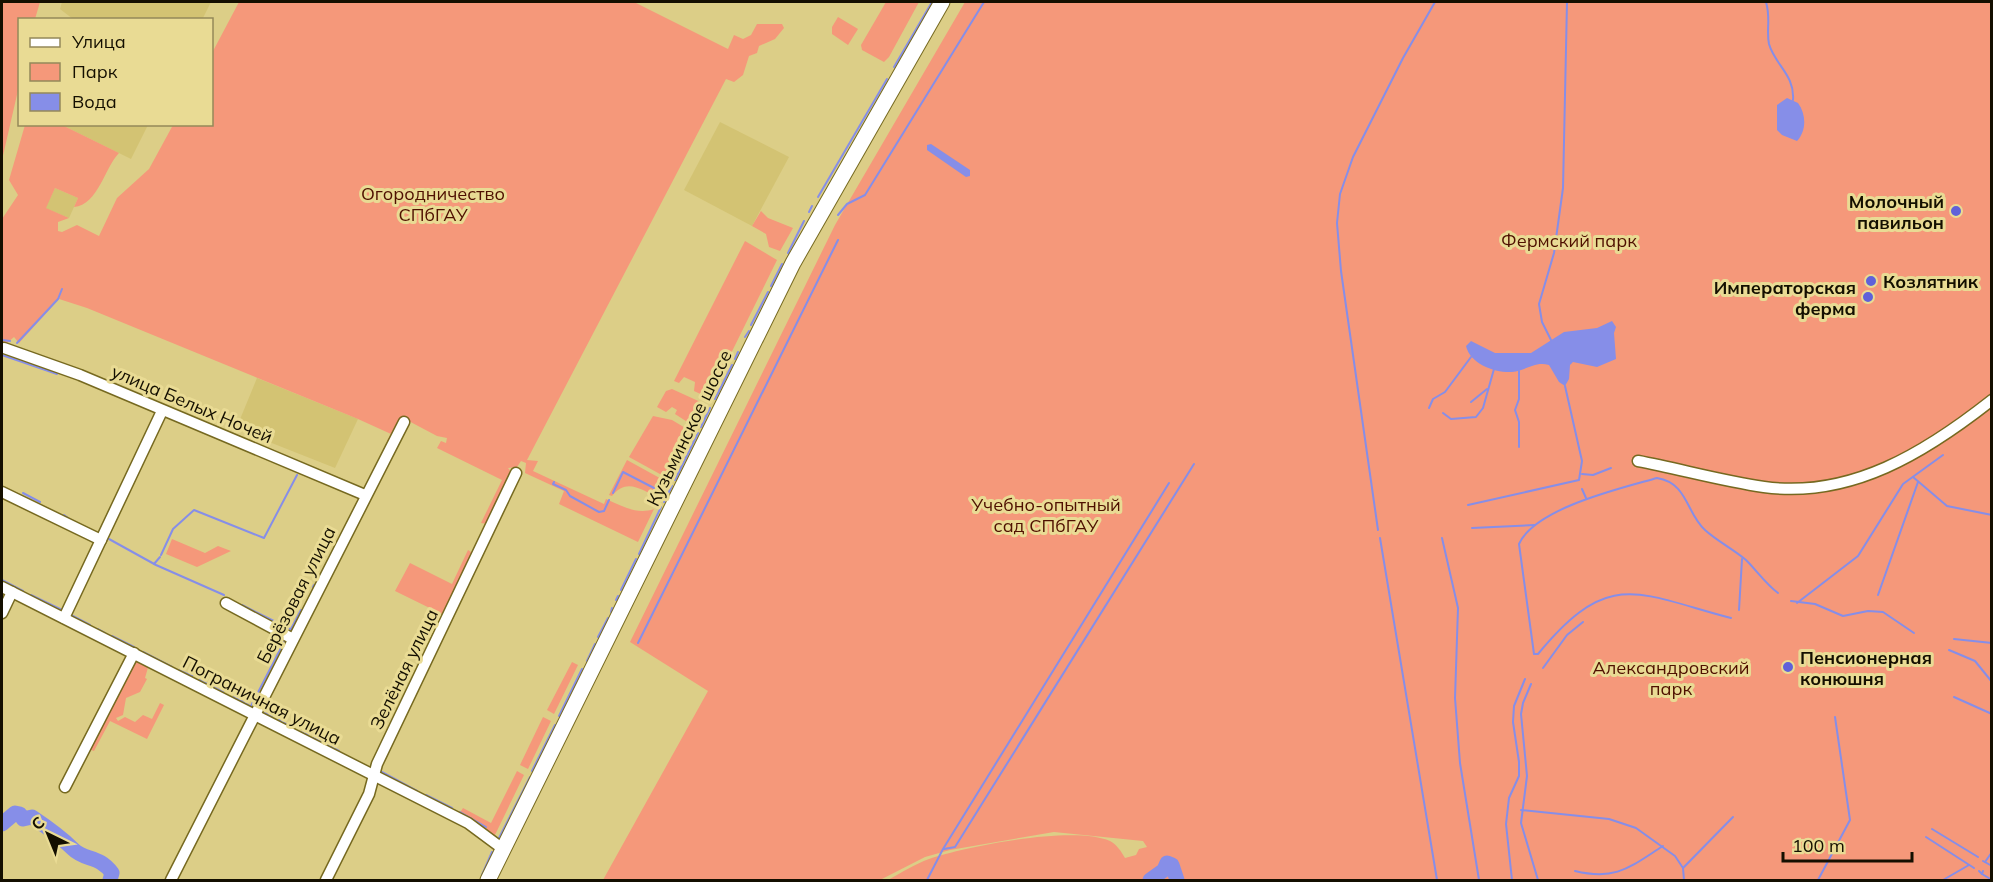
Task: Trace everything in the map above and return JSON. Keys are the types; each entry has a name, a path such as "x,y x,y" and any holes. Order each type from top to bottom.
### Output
{"main road":[{"name":"Кузьминское шоссе","path":"488,880 793,263 942,2"}],"street":[{"name":"улица Белых Ночей","path":"4,348 61,367 365,495"},
{"path":"1638,461 1764,487 1802,487 1840,483 1876,472 1913,455 1992,400"},
{"path":"64,618 162,411"},
{"name":"Берёзовая улица","path":"171,880 404,422"},
{"name":"Зелёная улица","path":"326,880 369,794 373,775 516,473"},
{"path":"2,492 101,540"},
{"name":"Пограничная улица","path":"7,590 468,823 503,849"},
{"path":"2,613 7,590"},
{"path":"226,603 293,639"},
{"path":"65,787 134,653"}],"shaded area":[{"path":"62,2 211,2 203,18 72,18 60,9"},
{"path":"720,122 789,157 752,226 684,190"},
{"path":"64,126 148,126 131,159"},
{"path":"55,188 78,198 69,218 45,208"},
{"path":"257,378 358,419 335,468 236,429"}],"green space":[{"path":"2,2 40,2 35,18 18,18 18,90 2,160"},
{"name":"Огородничество СПбГАУ","path":"239,2 634,2 728,49 734,35 743,39 751,35 757,24 782,24 784,28 775,39 759,46 757,53 749,56 743,75 734,82 726,79 527,460 538,461 533,471 604,504 606,499 636,510 654,509 638,542 559,504 564,491 525,473 526,463 521,461 517,467 508,468 512,473 488,524 481,523 502,480 437,448 441,441 446,443 447,438 437,436 403,418 390,442 387,441 391,434 358,419 87,308 59,299 19,343 14,337 6,344 2,343 2,219 18,195 9,180 25,126 64,126 119,153 89,200 74,207 78,198 55,188 46,208 69,218 58,222 58,231 62,232 77,225 99,236 117,198 149,169 172,126 213,126 213,51"},
{"path":"886,2 919,2 884,62 862,50 861,45"},
{"path":"965,2 1991,2 1991,394 1917,446 1863,472 1835,480 1805,484 1760,483 1662,461 1659,469 1761,489 1799,491 1829,488 1859,481 1914,457 1940,442 1991,405 1991,880 888,880 929,859 968,848 1020,839 1072,835 1093,837 1110,841 1119,848 1125,858 1136,855 1139,849 1147,847 1143,841 1054,832 950,850 925,857 880,880 603,880 708,691 630,642 835,225"},
{"path":"838,17 858,29 848,45 832,34 832,27"},
{"path":"761,211 768,218 793,228 780,251 769,247 766,234 752,226"},
{"path":"745,241 777,260 709,398 694,391 695,382 684,377 679,383 674,381"},
{"path":"672,389 705,404 696,423 692,425 675,414 677,410 672,407 666,412 657,407 666,391"},
{"path":"653,416 672,420 692,432 669,479 629,457"},
{"path":"627,460 667,482 660,498 629,486 623,487 612,496 609,495"},
{"path":"172,539 205,553 218,546 231,551 197,567 166,554"},
{"path":"468,550 474,554 446,616 395,591 410,563 452,584"},
{"path":"137,660 149,664 145,678 147,679 140,692 126,698 123,715 116,718 118,721 125,717 135,722 143,715 152,719 160,703 164,705 147,739 110,721 94,751 88,749"},
{"path":"572,662 578,665 554,714 547,710"},
{"path":"543,717 551,721 528,769 520,765"},
{"path":"517,771 524,775 494,837 459,814 463,808 491,823"}],"water":[{"path":"1787,98 1798,103 1804,117 1804,127 1797,141 1782,135 1777,130 1777,105"},
{"path":"931,144 970,170 970,176 966,177 927,150 927,145"},
{"path":"1612,321 1616,327 1614,333 1616,359 1597,367 1573,362 1570,365 1569,379 1565,386 1559,382 1549,365 1539,364 1512,372 1498,371 1472,358 1466,346 1471,341 1495,353 1531,353 1564,332 1597,328"}],"waterway":[{"path":"894,67 932,2"},
{"path":"838,215 847,204 865,195 984,2"},
{"path":"1378,530 1341,271 1337,223 1340,194 1353,157 1403,58 1435,2"},
{"path":"1551,340 1542,322 1539,304 1554,253 1563,188 1567,2"},
{"path":"1766,2 1769,44 1788,77 1793,91 1793,100"},
{"path":"818,197 887,79"},
{"path":"809,212 812,206"},
{"path":"788,253 804,221"},
{"path":"638,643 838,240"},
{"path":"771,286 782,264"},
{"path":"17,343 58,299 62,289"},
{"path":"751,325 768,292"},
{"path":"745,337 749,331"},
{"path":"2,340 10,341"},
{"path":"735,359 738,352"},
{"path":"2,355 57,374"},
{"path":"1429,408 1433,399 1445,392 1471,357"},
{"path":"715,399 732,365"},
{"path":"1443,413 1451,419 1476,417 1483,408 1494,369"},
{"path":"1519,371 1519,399 1515,410 1519,422 1519,447"},
{"path":"1468,505 1579,480 1582,461 1565,386"},
{"path":"1471,402 1487,389"},
{"path":"701,427 710,408"},
{"path":"675,480 698,433"},
{"path":"1797,603 1858,556 1903,484 1943,455"},
{"path":"944,849 955,847 1194,464"},
{"path":"1582,474 1593,475 1611,468"},
{"path":"613,493 623,472 654,488"},
{"path":"161,555 173,529 194,510 264,538 297,475"},
{"path":"1913,477 1947,506 1992,515"},
{"path":"1731,618 1671,601 1626,594 1605,598 1585,609 1563,627 1538,654 1534,654 1519,544 1528,531 1560,510 1602,494 1657,478 1675,486 1705,530 1746,560 1778,593"},
{"path":"554,482 553,484 566,490 570,496 599,512 604,511 609,500"},
{"path":"1878,595 1918,482"},
{"path":"927,880 943,849 1169,483"},
{"path":"664,502 672,486"},
{"path":"1582,489 1586,498"},
{"path":"23,493 40,502"},
{"path":"639,554 661,507"},
{"path":"64,515 68,518"},
{"path":"1472,528 1535,525"},
{"path":"1380,538 1437,880"},
{"path":"1442,538 1458,608 1455,698 1460,763 1479,880"},
{"path":"109,539 156,565 224,595"},
{"path":"154,564 160,557"},
{"path":"621,590 636,559"},
{"path":"1739,610 1742,559"},
{"path":"2,580 23,591"},
{"path":"31,595 62,610"},
{"path":"616,600 618,596"},
{"path":"1791,601 1815,604 1843,616 1868,611 1883,612 1914,633"},
{"path":"242,605 292,630"},
{"path":"611,612 612,608"},
{"path":"291,629 301,610"},
{"path":"71,615 90,625"},
{"path":"598,637 608,618"},
{"path":"1543,668 1567,635 1583,622"},
{"path":"98,629 105,633"},
{"path":"112,636 134,647"},
{"path":"1954,639 1992,643"},
{"path":"251,706 284,642"},
{"path":"587,661 595,644"},
{"path":"1949,650 1975,661 1992,682"},
{"path":"143,652 172,667"},
{"path":"559,716 582,669"},
{"path":"178,670 192,676"},
{"path":"1512,880 1506,824 1509,798 1519,776 1513,722 1514,706 1525,679"},
{"path":"199,680 223,692"},
{"path":"1531,684 1521,714 1527,776 1521,823 1538,880"},
{"path":"234,697 252,707"},
{"path":"1954,697 1992,714"},
{"path":"265,713 272,717"},
{"path":"1818,880 1850,820 1835,717"},
{"path":"279,720 293,728"},
{"path":"532,771 555,725"},
{"path":"300,732 308,735"},
{"path":"313,738 339,751"},
{"path":"380,771 417,791"},
{"path":"498,840 530,777"},
{"path":"426,795 452,808"},
{"path":"1521,810 1609,819 1636,828 1675,856 1683,868 1684,880"},
{"path":"460,812 486,827"},
{"path":"2,824 15,813 20,814 23,819 32,817 78,853 107,867 112,873 110,880"},
{"path":"1683,868 1733,817"},
{"path":"1932,829 1978,857"},
{"path":"1926,837 1974,868"},
{"path":"1575,871 1589,874 1612,873 1631,866 1663,846"},
{"path":"482,875 492,852"},
{"path":"1985,862 1992,852"},
{"path":"1983,861 1992,866"},
{"path":"1150,880 1164,870 1167,863 1172,865 1177,880"},
{"path":"1943,880 1969,865"},
{"path":"1979,871 1982,874 1983,871"},
{"path":"1982,874 1992,880"}],"place":[{"name":"Молочный павильон","path":"1956,211"},
{"name":"Козлятник","path":"1871,281"},
{"name":"Императорская ферма","path":"1868,297"},
{"name":"Пенсионерная конюшня","path":"1788,667"}],"park label":[{"name":"Фермский парк","path":"1569,240"},
{"name":"Учебно-опытный сад СПбГАУ","path":"1046,514"},
{"name":"Александровский парк","path":"1671,677"}]}
